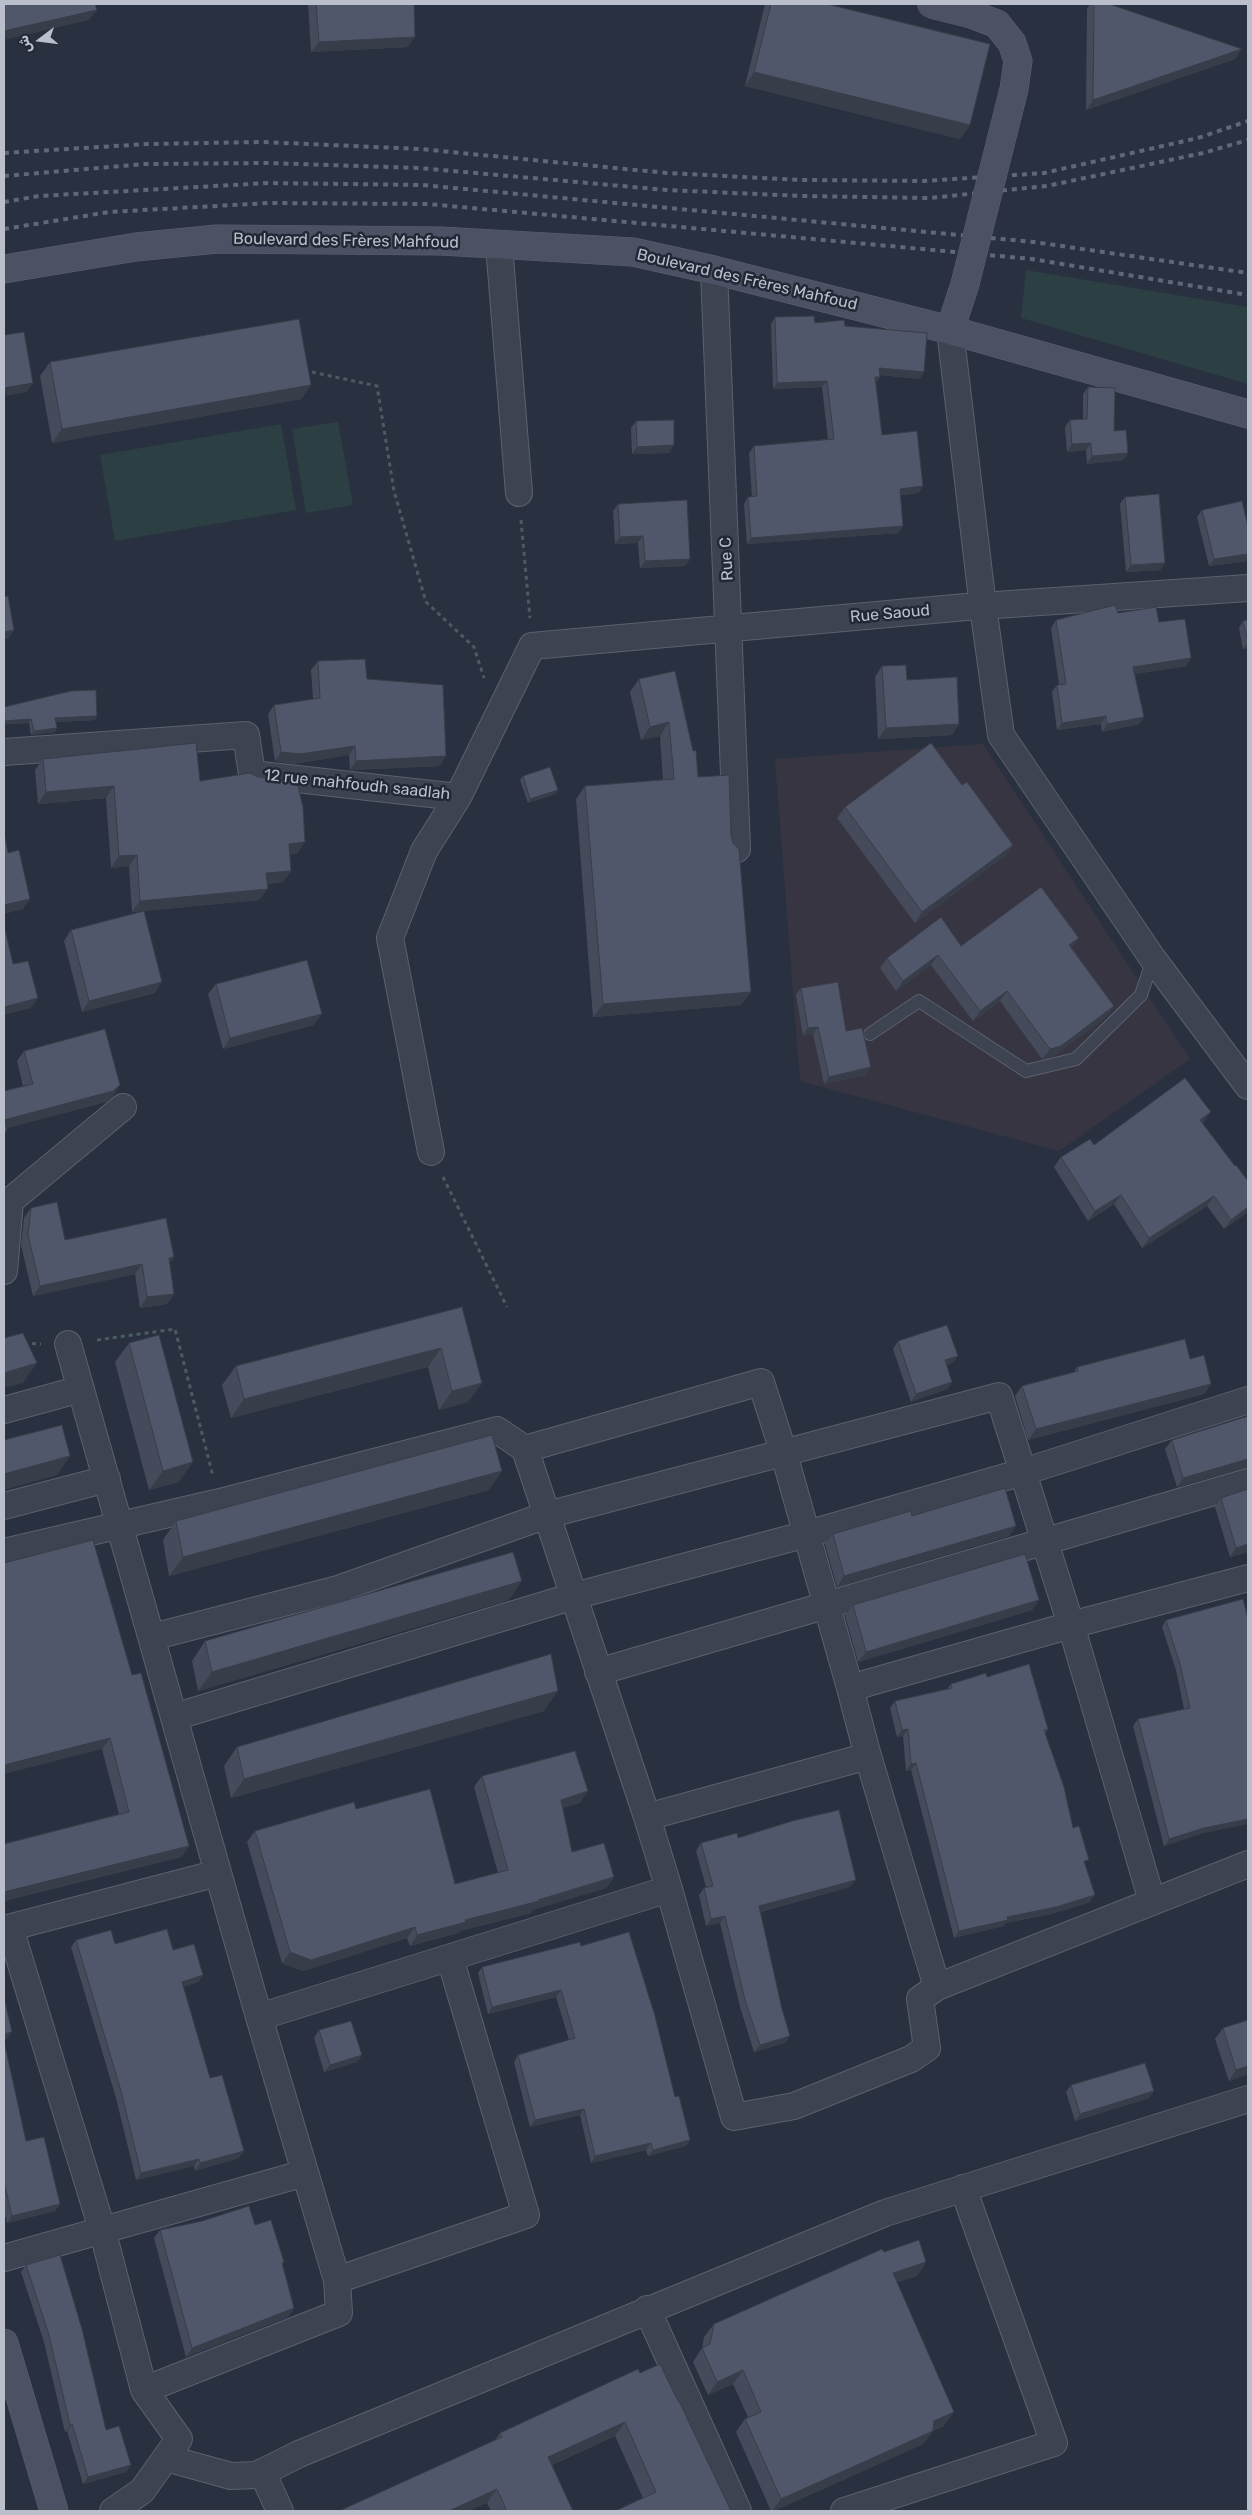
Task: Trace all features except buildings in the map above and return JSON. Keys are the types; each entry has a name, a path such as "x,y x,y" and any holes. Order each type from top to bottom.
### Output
{"street":[{"path":"931,4 972,14 997,24 1012,42 1018,62 1014,89 965,284 950,330 983,607 1001,735 1152,958 1248,1086"},
{"name":"Boulevard des Frères Mahfoud","path":"4,269 136,247 216,239 441,241 633,252 714,270 950,330 1248,414"},
{"path":"499,245 519,493"},
{"name":"Rue C","path":"714,270 738,849"},
{"name":"Rue Saoud","path":"532,646 983,607 1248,588"},
{"name":"12 rue mahfoudh saadlah","path":"4,752 246,734 252,774 458,797 532,646"},
{"path":"431,1152 390,938 424,851 458,797"},
{"path":"4,1271 10,1202 123,1107"},
{"path":"68,1344 258,2016 336,2280 339,2313 144,2390"},
{"path":"525,1449 761,1382 784,1454 868,1756 937,1987"},
{"path":"4,1410 81,1389"},
{"path":"152,1638 338,1589 547,1515 999,1396 1071,1625 1152,1901"},
{"path":"174,1717 574,1596 807,1534 1023,1472 1248,1400"},
{"path":"4,1552 220,1502 497,1430 525,1449 647,1817 734,2117 794,2106 911,2059 927,2048 920,1999 937,1987 1248,1864"},
{"path":"4,1506 106,1479"},
{"path":"598,1672 1045,1543 1248,1482"},
{"path":"850,1688 1071,1625 1248,1578"},
{"path":"647,1817 868,1756"},
{"path":"113,2511 142,2491 179,2439 144,2390 102,2229 7,1928 218,1873"},
{"path":"258,2016 669,1889"},
{"path":"336,2280 526,2215 450,1958"},
{"path":"166,2458 231,2476 257,2475 299,2454 647,2309 885,2213 1248,2099"},
{"path":"4,2258 305,2173"},
{"path":"844,2511 1054,2443 963,2188"},
{"path":"647,2309 738,2511"},
{"path":"4,2343 54,2511"},
{"path":"262,2472 280,2511"}],"lane":[{"path":"870,1034 920,1001 1026,1071 1076,1059 1141,995 1152,958"}],"path":[{"path":"312,372 378,386 394,491 426,602 474,647 497,717"},
{"path":"519,493 532,646"},
{"path":"431,1152 507,1307"},
{"path":"22,1343 68,1344 175,1329 220,1502"}],"shaded area":[{"path":"983,744 1190,1059 1059,1151 800,1081 775,759"}],"green space":[{"path":"1026,270 1248,307 1248,384 1021,318"},
{"path":"338,422 353,505 306,513 292,429"},
{"path":"281,424 296,510 115,541 100,455"}],"railway":[{"path":"4,153 147,144 263,142 420,149 667,173 802,180 924,181 1044,173 1198,138 1248,121"},
{"path":"4,176 145,164 268,163 419,168 667,190 802,196 929,198 1047,186 1203,153 1248,140"},
{"path":"4,202 39,196 268,183 422,185 1034,242 1248,273"},
{"path":"4,229 109,212 269,203 428,204 1032,259 1248,295"}]}
